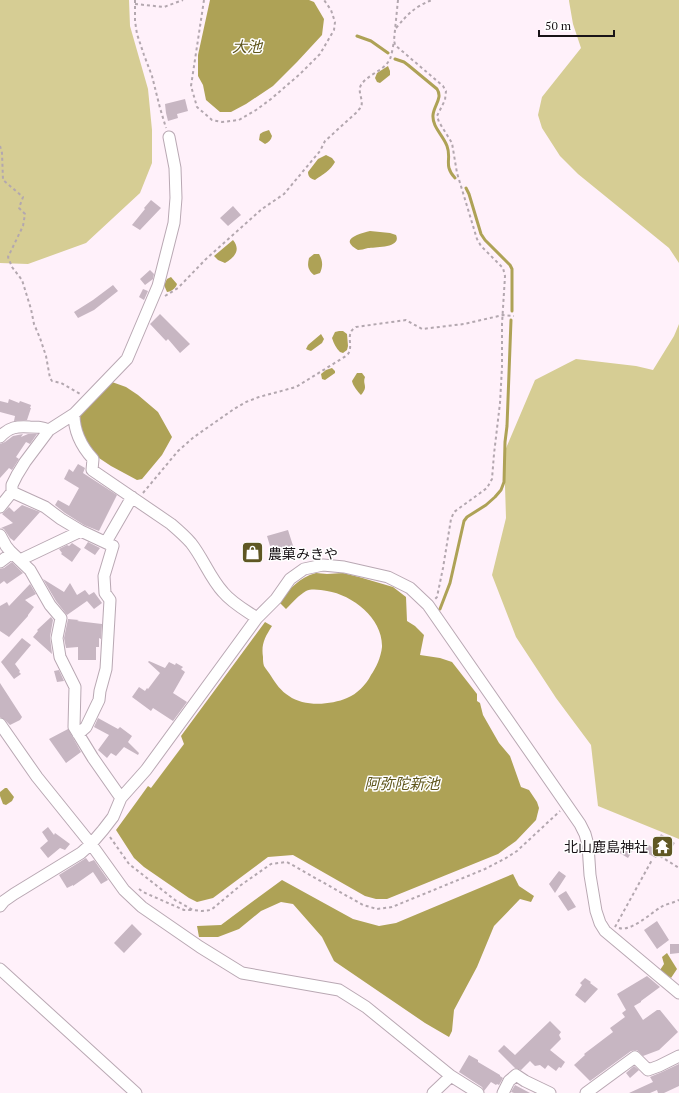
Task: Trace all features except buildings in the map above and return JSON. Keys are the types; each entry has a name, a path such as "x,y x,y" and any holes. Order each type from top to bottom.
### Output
{"street":[{"path":"0,507 12,492 12,485 25,462 49,430 74,414 127,359 158,286 174,223 176,198 175,168 169,137"},
{"path":"74,414 74,424 78,439 85,451 93,459 92,470 171,524 192,543 212,578 223,592 237,606 257,618"},
{"path":"0,437 5,432 19,426 41,426 49,430"},
{"path":"12,492 45,507 81,531 114,546 104,576 105,593 110,600 106,669 100,690 99,700 86,727 78,734"},
{"path":"106,542 132,497"},
{"path":"0,562 81,531"},
{"path":"0,535 6,546 30,570 50,605 61,618 56,638 60,657 75,687 74,727 93,758 121,798"},
{"path":"0,906 14,894 81,853 104,830 113,817 121,798 146,770 257,618 276,599 290,580 304,569 322,565 344,567 388,577 410,588 428,605 580,824 588,845 590,875 596,910 600,923 605,931 613,931 679,993"},
{"path":"0,724 37,777 91,844 124,890 142,907 200,947 242,973 339,990 366,1006 451,1076 478,1093"},
{"path":"0,969 136,1093"},
{"path":"586,1093 635,1057 648,1070 679,1056"},
{"path":"503,1093 509,1081 516,1075 550,1093"},
{"path":"433,1093 451,1076"}],"path":[{"path":"135,0 135,21 137,34 152,76 169,137"},
{"path":"135,4 164,7 183,0"},
{"path":"204,0 191,86 197,107 212,120 222,122 239,120 256,110 300,74 320,54 334,30 335,22 331,10 324,0"},
{"path":"153,299 166,295 178,288 204,260 262,210 284,194 316,156 325,141 357,112 362,101 360,90 361,85 367,78 390,59 394,40 398,0"},
{"path":"395,29 409,13 421,4 432,0"},
{"path":"394,40 395,45 443,86 446,91 445,100 438,116 439,122 452,143 457,173 477,239 481,246 503,268 505,276 500,403 492,479 487,488 454,512 451,519 437,597 428,605"},
{"path":"0,146 2,153 3,180 22,197 19,208 25,214 23,226 8,257 12,267 22,280 34,324 46,356 50,378 55,382 61,382 88,398"},
{"path":"132,497 139,496 146,490 178,450 234,409 252,400 296,387 346,356 350,349 350,332 353,328 406,320 422,329 464,324 503,315 514,316"},
{"path":"129,895 137,886 143,892 184,910 210,910 241,885 271,864 287,862 363,905 377,909 392,906 485,869 517,851 554,818"},
{"path":"109,836 129,864 175,900 193,910"},
{"path":"660,856 679,868"},
{"path":"613,931 652,860"},
{"path":"613,931 639,923 661,907 679,900"}],"shaded area":[{"path":"0,0 129,0 130,26 148,89 152,130 152,163 140,193 86,243 28,264 0,263"},
{"path":"569,0 679,0 679,263 669,248 578,174 560,156 542,128 538,115 542,97 581,48 573,24"},
{"path":"679,324 679,839 598,806 591,745 556,698 516,637 492,575 506,518 504,453 535,380 576,359 636,366 653,370 674,336"}],"water":[{"name":"大池","path":"210,0 309,0 314,2 324,19 322,35 273,86 231,112 220,112 206,100 203,85 198,76 198,55"},
{"path":"388,66 390,75 380,83 377,82 375,78 377,73"},
{"path":"269,130 272,136 270,141 265,144 259,140 260,134"},
{"path":"326,155 332,158 335,162 326,172 315,180 311,178 308,172 318,159"},
{"path":"370,231 390,233 396,235 397,239 392,245 382,247 358,250 352,246 350,240 352,238 356,235"},
{"path":"233,240 237,247 234,256 225,263 218,260 214,256"},
{"path":"314,254 319,254 322,268 320,273 314,275 308,268 308,263 309,258"},
{"path":"171,277 177,284 173,290 167,292 164,285 167,279"},
{"path":"343,331 347,334 348,346 347,350 343,353 337,349 332,338 335,332"},
{"path":"321,334 324,339 322,343 311,351 306,349 308,345"},
{"path":"332,368 335,373 325,380 322,379 321,374"},
{"path":"357,373 362,373 365,377 365,390 361,395 354,387 352,381"},
{"path":"112,382 126,387 158,412 172,437 162,455 142,479 137,480 93,454 79,428 79,418 90,403"},
{"name":"阿弥陀新池","path":"316,573 343,573 359,577 393,587 406,597 407,621 415,626 424,635 420,655 440,658 452,662 477,694 477,701 480,703 483,715 499,743 510,756 521,787 529,790 537,802 539,808 536,820 516,841 498,854 387,899 376,899 365,896 293,855 268,857 213,898 197,902 144,867 134,858 116,830 148,786 151,788 184,744 181,736 265,622 272,626 263,644 264,666 279,687 295,700 318,704 341,700 358,692 367,682 381,655 382,647 381,637 377,627 365,610 356,603 337,593 327,591 308,590 286,609 279,602 291,588 304,578"},
{"path":"7,788 14,797 12,801 6,805 3,804 0,796 0,792"},
{"path":"513,874 519,886 534,896 531,902 520,899 494,926 477,967 454,1010 452,1031 449,1037 425,1023 334,961 322,937 293,904 281,902 261,911 239,929 218,937 199,937 197,926 221,925 282,880 353,919 379,926 396,923"},
{"path":"667,953 677,969 671,978 660,970 664,964 662,957"}],"waterway":[{"path":"357,36 371,41 388,53"},
{"path":"395,59 404,62 439,92 433,119 447,146 449,155 449,169 455,178"},
{"path":"466,188 481,234 512,269 512,311"},
{"path":"440,609 450,583 464,521 467,517 486,505 495,497 501,490 504,482 511,320"}],"place":[{"name":"農菓みきや","path":"253,553"},
{"name":"北山鹿島神社","path":"663,846"}]}
